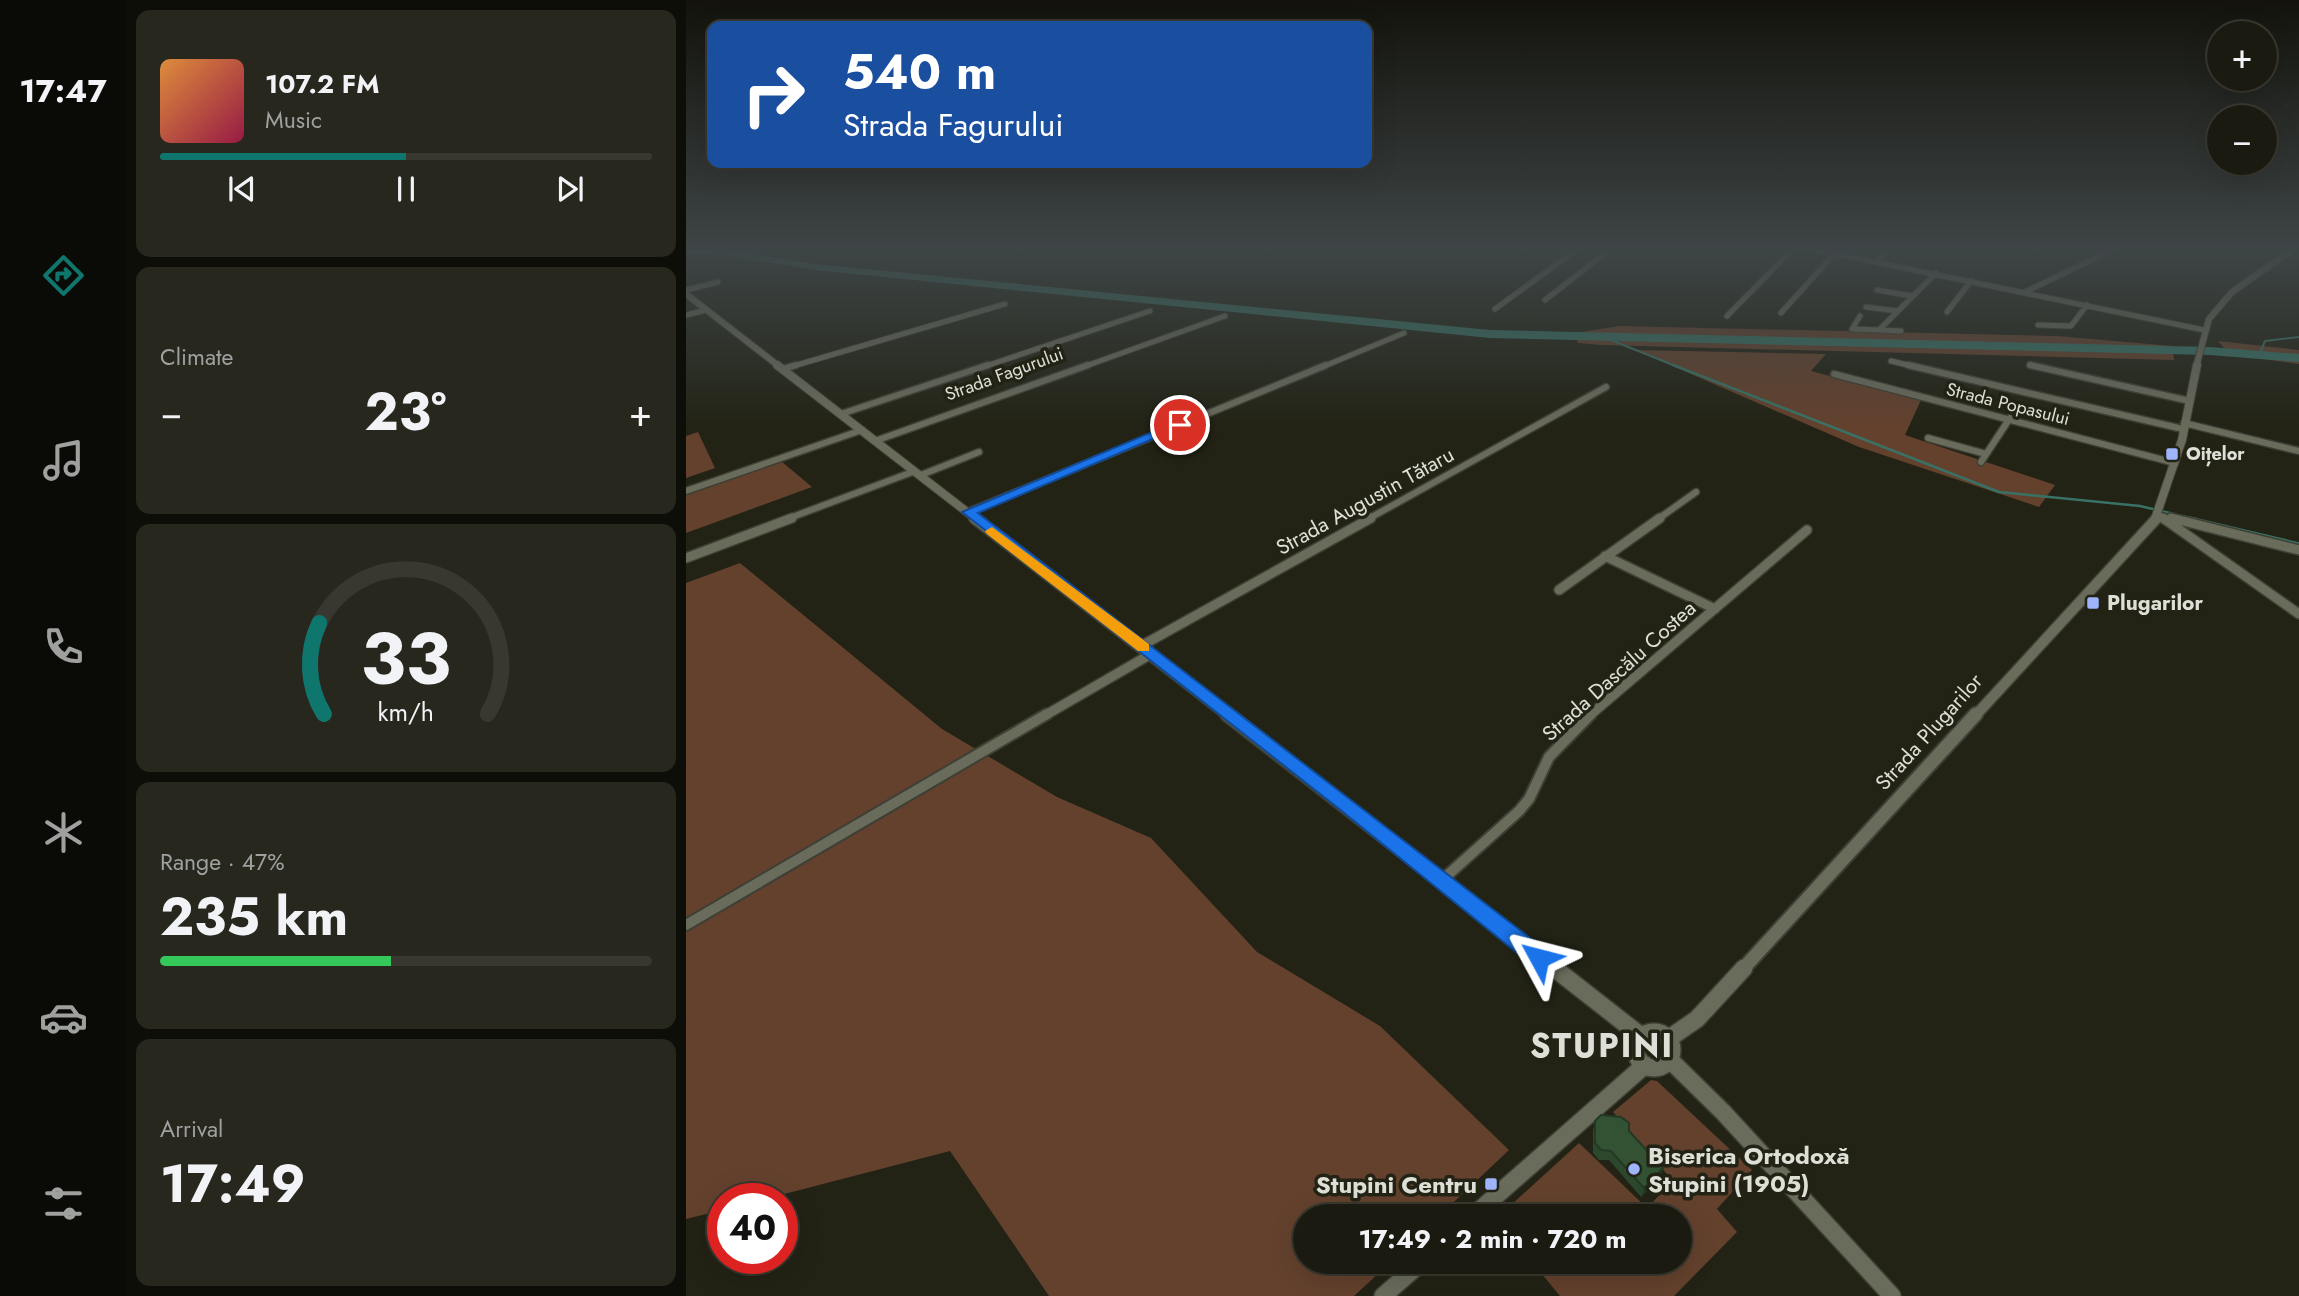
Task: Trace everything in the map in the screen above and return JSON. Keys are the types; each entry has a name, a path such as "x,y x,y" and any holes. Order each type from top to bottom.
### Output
{"street":[{"path":"783,369 990,308"},
{"path":"1727,316 1734,308"},
{"path":"1782,313 1786,308"},
{"path":"1877,308 1897,311"},
{"path":"1878,330 1900,308"},
{"path":"1947,312 1950,308"},
{"path":"2038,325 2071,326 2084,308"},
{"path":"2103,308 2204,330"},
{"name":"Strada Plugarilor","path":"1668,1039 1697,1019 2161,512 2190,401 2200,342 2217,308"},
{"path":"686,315 706,310 1641,1035"},
{"name":"Strada Fagurului","path":"841,414 1150,311"},
{"name":"Strada Fagurului","path":"875,440 1226,316"},
{"path":"1860,316 1853,328 1901,331"},
{"path":"968,512 1404,334"},
{"path":"1891,361 2299,451"},
{"path":"2030,365 2190,401"},
{"name":"Strada Popasului","path":"1833,374 2175,463"},
{"name":"Strada Augustin Tătaru","path":"1141,646 1606,387"},
{"path":"1981,462 2010,418"},
{"path":"686,491 862,430"},
{"path":"1928,438 1986,454"},
{"path":"686,558 979,452"},
{"path":"1559,590 1696,492"},
{"path":"2161,512 2299,550"},
{"path":"2161,512 2299,614"},
{"name":"Strada Dascălu Costea","path":"1441,881 1519,811 1529,799 1549,757 1560,743 1807,530"},
{"path":"1605,556 1715,609"},
{"path":"686,925 1151,654"},
{"path":"1641,1035 1654,1032 1668,1039 1673,1052 1671,1061 1659,1068 1644,1065"},
{"path":"1641,1035 1635,1048 1644,1065"},
{"path":"1671,1061 1732,1121 1892,1296"},
{"path":"1487,1204 1644,1065"},
{"path":"1383,1296 1408,1274"}],"shaded area":[{"path":"1620,326 2057,336 2172,346 2174,360 1602,345 1578,343 1574,333"},
{"path":"2218,341 2299,350 2299,364 2229,354"},
{"path":"1636,350 1826,354 1811,371 1921,400 1905,435 2055,485 2039,507 1859,447"},
{"path":"698,432 715,468 686,478 686,436"},
{"path":"781,461 812,487 686,533 686,494"},
{"path":"740,563 942,729 1057,797 1151,838 1257,952 1380,1026 1509,1150 1452,1204 1293,1204 1293,1274 1378,1274 1354,1296 1049,1296 950,1151 798,1190 798,1183 707,1183 707,1214 686,1219 686,583"},
{"path":"1651,1080 1657,1081 1752,1170 1717,1209 1737,1232 1674,1296 1560,1296 1542,1274 1692,1274 1692,1204 1651,1204 1673,1181 1613,1112"},
{"path":"1579,1143 1643,1204 1512,1204"}],"building":[{"name":"Biserica Ortodoxă Stupini (1905)","path":"1601,1115 1621,1117 1629,1123 1629,1131 1663,1168 1644,1188 1611,1151 1601,1150 1595,1143 1595,1121"}],"waterway":[{"path":"1233,308 1490,334 2210,351 2299,358"},
{"path":"2260,353 2265,341 2299,337"},
{"path":"1606,338 1674,365"},
{"path":"1933,346 1942,342"},
{"path":"1674,365 1999,492 2140,506 2174,514"},
{"path":"1674,365 1678,367"},
{"path":"2182,516 2196,519"},
{"path":"2189,518 2299,544"}],"slow traffic":[{"path":"992,531 1143,648"}],"place":[{"name":"Oițelor","path":"2172,454"},
{"name":"Plugarilor","path":"2093,603"},
{"name":"Biserica Ortodoxă Stupini (1905)","path":"1634,1169"},
{"name":"Stupini Centru","path":"1491,1184"}],"district":[{"name":"STUPINI","path":"1602,1045"}],"route":[{"path":"1180,425 968,512 1350,807 1539,958"}]}
